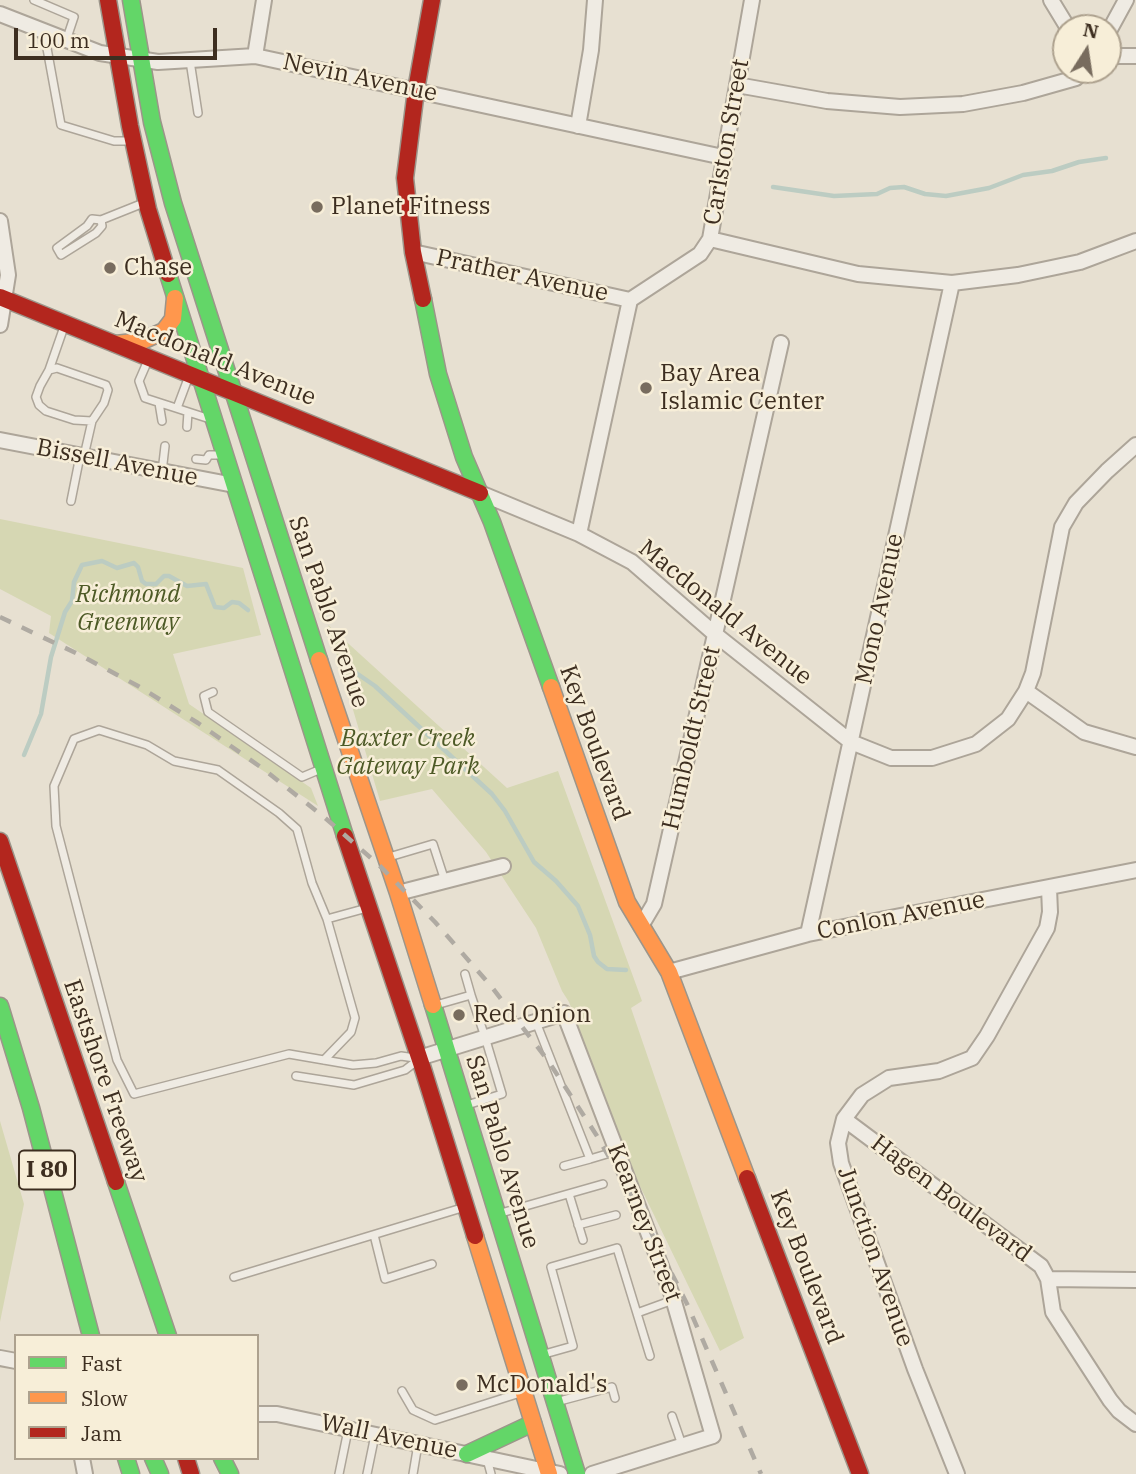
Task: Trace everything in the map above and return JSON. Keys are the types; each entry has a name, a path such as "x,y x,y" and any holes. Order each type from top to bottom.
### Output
{"main road":[{"name":"San Pablo Avenue","path":"108,0 116,56 146,202 175,296 195,377 214,421 323,768 419,1058 523,1392 552,1473"},
{"name":"San Pablo Avenue","path":"131,0 168,187 317,655 398,893 577,1474"},
{"name":"Key Boulevard","path":"432,0 416,90 405,178 413,252 438,374 464,457 480,493 627,902 669,972 860,1474"},
{"path":"116,344 142,341 164,331 173,319 175,296"},
{"name":"Macdonald Avenue","path":"3,298 480,493"},
{"name":"Eastshore Freeway","path":"0,841 167,1334"},
{"name":"I 80","path":"0,1006 31,1108 90,1334"},
{"path":"154,1334 157,1305"},
{"path":"467,1454 533,1423"}],"street":[{"path":"255,56 264,0"},
{"path":"578,126 591,50 595,0"},
{"name":"Carlston Street","path":"630,300 700,254 710,239 752,0"},
{"name":"Nevin Avenue","path":"0,14 100,53 158,62 255,56 723,157"},
{"path":"737,85 827,102 913,107 963,104 1055,84"},
{"path":"0,221 8,275 0,325"},
{"path":"710,239 859,274 952,283 1018,275 1080,261 1136,241"},
{"name":"Prather Avenue","path":"413,252 630,300"},
{"name":"Mono Avenue","path":"808,934 952,283"},
{"path":"579,534 630,300"},
{"name":"Humboldt Street","path":"641,926 654,904 781,343"},
{"name":"Bissell Avenue","path":"0,440 234,485"},
{"name":"Macdonald Avenue","path":"480,493 579,534 632,562 716,635 851,742 891,758 932,758 976,744 1008,719 1026,691 1033,673 1062,527 1076,503 1136,445"},
{"path":"1026,691 1084,732 1136,747"},
{"path":"398,893 503,866"},
{"name":"Conlon Avenue","path":"669,972 808,934 1136,870"},
{"path":"844,1119 862,1095 889,1078 939,1072 972,1058 1047,928 1050,912 1049,888"},
{"name":"Kearney Street","path":"536,1022 564,1013 674,1300 713,1436 683,1446"},
{"path":"419,1058 536,1022"},
{"name":"Hagen Boulevard","path":"844,1119 1041,1266 1048,1279 1053,1312 1110,1400 1136,1424"},
{"name":"Junction Avenue","path":"844,1119 838,1143 841,1163 915,1369 957,1474"},
{"path":"1048,1279 1136,1280"},
{"name":"Wall Avenue","path":"259,1414 277,1414 552,1473"},
{"path":"592,1474 683,1446"}],"lane":[{"path":"34,0 74,17 66,41"},
{"path":"44,32 61,125 114,141 133,141"},
{"path":"190,61 198,113"},
{"path":"101,220 102,226 96,233 61,255 57,248 87,226 92,219 101,220 146,202"},
{"path":"66,324 36,397 39,405 46,411 74,420 92,421"},
{"path":"149,358 139,381 145,398 214,421"},
{"path":"49,370 57,368 106,385 108,390 92,421 71,501"},
{"path":"177,408 195,377"},
{"path":"159,403 162,421"},
{"path":"187,427 188,412"},
{"path":"162,472 165,446"},
{"path":"195,478 196,456 206,460 209,455 224,455"},
{"path":"212,692 204,696 208,712 302,777 323,768"},
{"path":"324,1060 351,1032 355,1018 327,919 312,883 297,829 218,770 174,761 147,745 99,730 74,739 54,786 56,826 117,1060 134,1094 289,1054 353,1065 376,1063 401,1056 419,1058"},
{"path":"385,858 433,844 445,881"},
{"path":"327,919 369,907"},
{"path":"464,1106 502,1094 465,974"},
{"path":"432,1006 471,995"},
{"path":"536,1022 590,1159"},
{"path":"296,1076 354,1084 405,1070 419,1058"},
{"path":"564,1166 617,1151"},
{"path":"497,1214 603,1184"},
{"path":"569,1194 583,1240"},
{"path":"234,1277 466,1207"},
{"path":"578,1225 615,1214"},
{"path":"374,1235 385,1279 432,1264"},
{"path":"540,1355 573,1346 551,1267 617,1248 650,1356"},
{"path":"637,1313 674,1300"},
{"path":"555,1402 612,1387 615,1398"},
{"path":"402,1391 412,1410 435,1420 523,1392"},
{"path":"673,1416 683,1446"},
{"path":"339,1474 348,1429"},
{"path":"367,1474 375,1435"},
{"path":"414,1474 418,1444"},
{"path":"487,1458 492,1474"}],"green space":[{"name":"Richmond Greenway","path":"0,519 243,568 261,635 173,654 189,704 311,788 318,806 49,633 51,616 0,589"},
{"name":"Baxter Creek Gateway Park","path":"328,625 507,788 558,771 642,1001 631,1008 744,1338 720,1351 637,1180 569,1002 536,928 486,852 432,789 380,801"},
{"path":"0,1121 24,1204 0,1322"}],"waterway":[{"path":"773,187 834,196 877,194 890,188 904,187 925,194 946,196 989,188 1023,175 1106,158"},
{"path":"24,755 41,714 51,657 65,612 72,601 74,582 82,565 102,561 117,568 134,563 146,584 156,584 164,576 187,586 206,584 215,607 224,608 232,602 239,603 248,610"},
{"path":"349,668 375,686 492,794 505,811 534,862 556,881 578,906 598,962 607,969 626,970"}],"railway":[{"path":"0,617 138,686 198,723 262,768 324,817 379,865 435,922 491,986 549,1062 597,1136 644,1218 688,1306 761,1474"}],"traffic: fast":[{"path":"131,0 152,122 173,203 319,660"},
{"path":"168,274 345,836"},
{"path":"423,299 438,374 464,457 492,522 551,687"},
{"path":"433,1005 577,1474"},
{"path":"0,1006 31,1108 90,1334"},
{"path":"116,1182 167,1334"},
{"path":"467,1454 533,1423"},
{"path":"127,1460 131,1474"},
{"path":"154,1460 160,1474"},
{"path":"223,1460 230,1474"}],"traffic: slow":[{"path":"116,344 142,341 164,331 173,319 175,298"},
{"path":"319,660 433,1005"},
{"path":"551,687 627,902 669,972 747,1178"},
{"path":"475,1236 549,1474"}],"traffic: jam":[{"path":"108,0 148,209 168,274"},
{"path":"423,299 413,252 405,178 416,90 432,0"},
{"path":"0,297 480,493"},
{"path":"345,836 423,1069 475,1236"},
{"path":"0,841 116,1182"},
{"path":"747,1178 860,1474"},
{"path":"187,1460 191,1474"}],"place":[{"name":"Planet Fitness","path":"317,207"},
{"name":"Chase","path":"110,268"},
{"name":"Bay Area Islamic Center","path":"646,388"},
{"name":"Red Onion","path":"459,1015"},
{"name":"McDonald's","path":"462,1385"}]}
